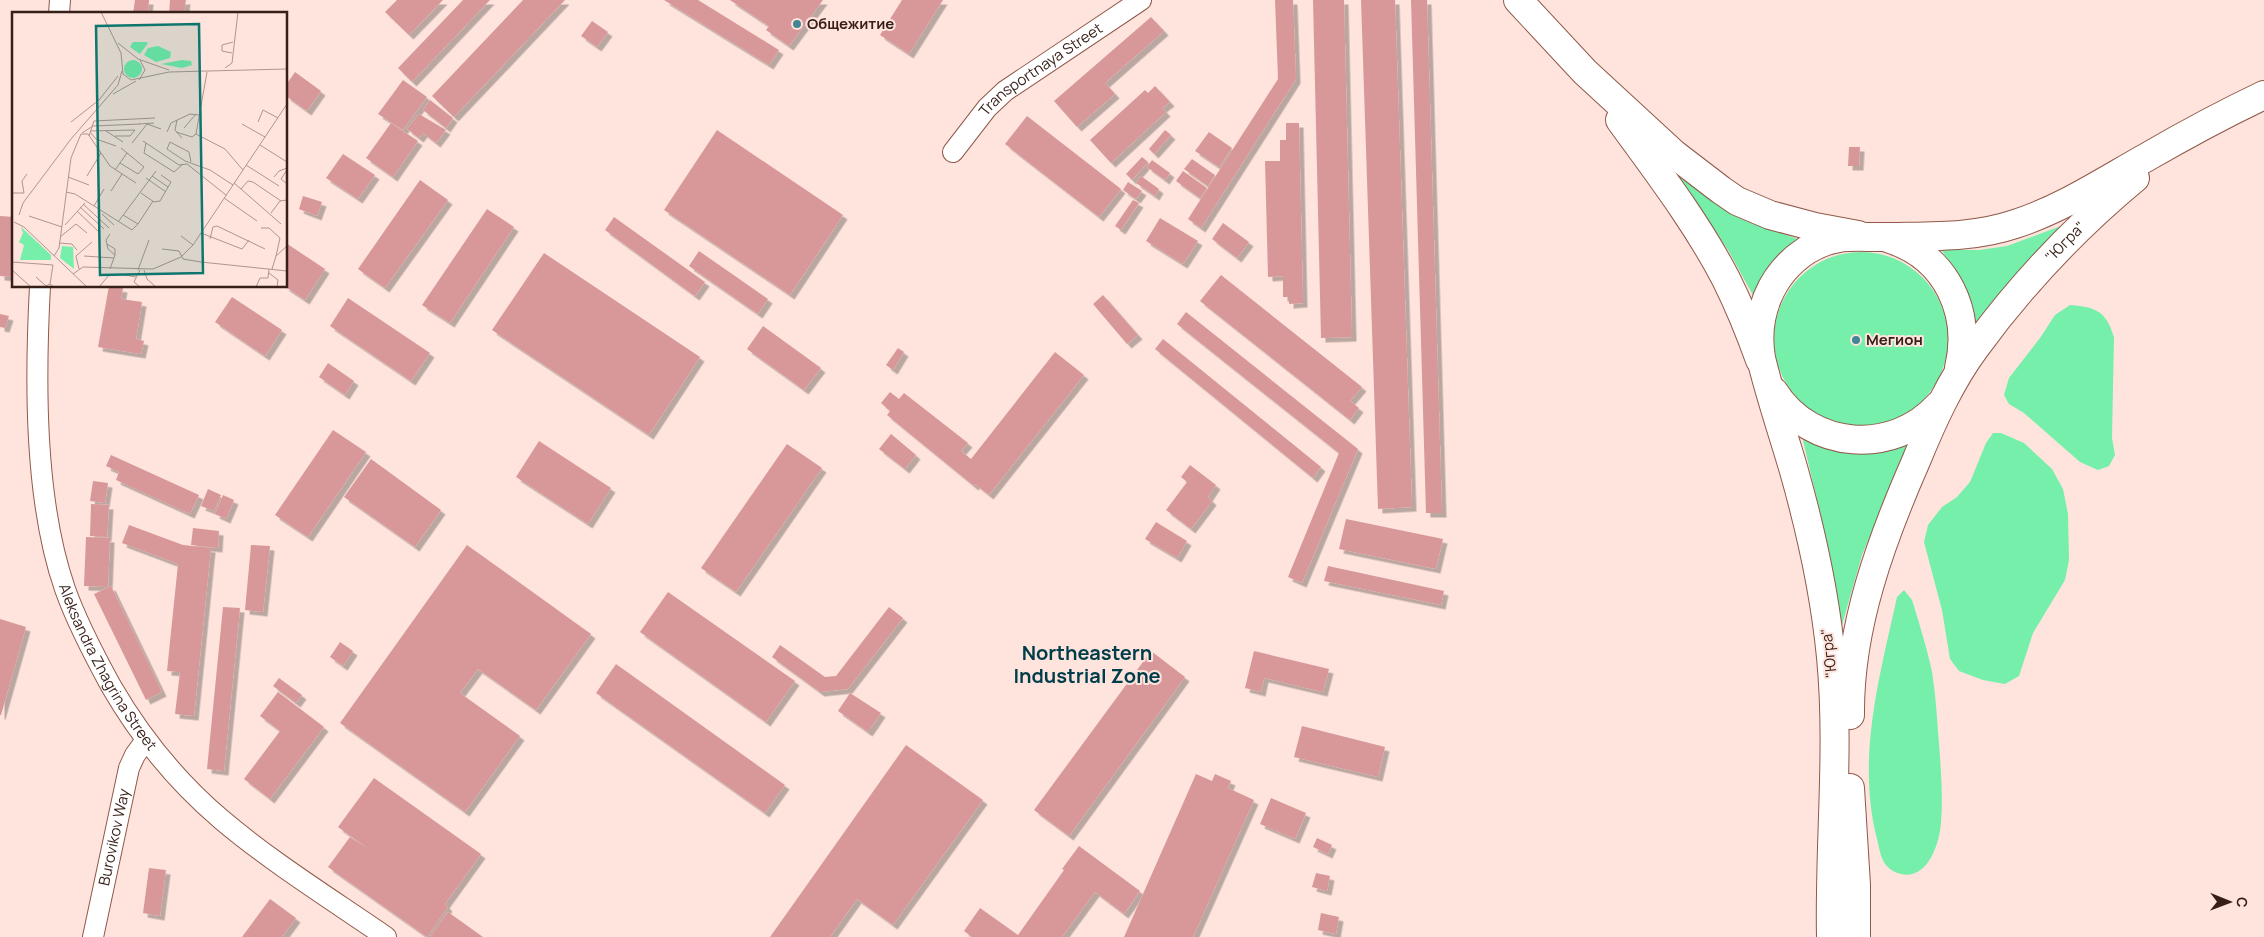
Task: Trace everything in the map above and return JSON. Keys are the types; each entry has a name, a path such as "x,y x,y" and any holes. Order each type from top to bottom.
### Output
{"main road":[{"path":"1518,0 1585,72 1674,154 1737,200 1792,222 1871,236"},
{"path":"1585,72 1698,231 1737,301 1765,374"},
{"name":"\"Югра\"","path":"1831,937 1830,883 1834,792 1831,656 1825,612 1809,531 1795,473 1765,374 1759,346 1760,320 1765,301 1777,278 1790,264 1810,248 1834,238 1978,233 2016,224 2073,199 2202,127 2264,95"},
{"name":"\"Югра\"","path":"1765,374 1783,404 1802,421 1830,436 1855,440 1880,438 1910,428 1935,409 1975,348 2057,251 2114,195 2202,127"},
{"name":"\"Югра\"","path":"1856,937 1856,885 1850,793 1850,700 1853,661 1867,595 1884,540 1925,439 1952,385 1962,357 1964,338 1962,319 1951,289 1941,273 1922,255 1906,245 1871,236"}],"street":[{"name":"Transportnaya Street","path":"953,152 986,108 1005,91 1141,0"},
{"name":"Aleksandra Zhagrina Street","path":"40,288 37,362 39,435 47,509 64,587 83,633 123,705 146,740 195,796 257,848 386,937"},
{"name":"Burovikov Way","path":"93,937 129,768 135,755 146,740"}],"green space":[{"path":"1678,176 1733,215 1753,224 1801,240 1754,297 1728,250"},
{"path":"2061,226 1974,332 1971,308 1964,286 1942,250 1979,250 2007,246"},
{"path":"1852,252 1870,252 1902,262 1928,284 1938,298 1944,314 1948,348 1938,380 1916,406 1902,416 1886,422 1870,426 1852,426 1820,416 1794,394 1784,380 1778,364 1774,348 1774,330 1784,298 1806,272 1820,262 1836,256"},
{"path":"2070,305 2087,307 2099,312 2107,321 2114,337 2112,438 2115,455 2109,466 2098,470 2080,462 2024,413 2009,404 2004,395 2009,378 2055,315"},
{"path":"1993,433 2001,433 2024,443 2052,469 2063,489 2068,514 2069,560 2065,580 2033,633 2019,676 2005,684 1983,680 1959,671 1950,659 1942,610 1924,542 1928,525 1942,507 1957,497 1970,482 1986,443"},
{"path":"1802,436 1910,443 1862,555 1842,625 1828,547"},
{"path":"1904,590 1912,600 1932,672 1940,754 1942,803 1940,833 1933,853 1921,869 1913,874 1904,875 1889,868 1882,857 1871,809 1869,778 1873,717 1878,687 1897,597"}],"building":[{"path":"135,0 149,0 148,12 133,12"},
{"path":"170,0 186,0 184,12 169,12"},
{"path":"397,0 443,0 409,35 385,12"},
{"path":"463,0 490,0 412,82 398,68"},
{"path":"523,0 565,0 454,117 432,96"},
{"path":"664,0 698,0 779,50 769,65"},
{"path":"730,0 823,0 789,46 766,30 769,26"},
{"path":"902,0 943,0 909,54 880,35"},
{"path":"1275,0 1293,0 1296,79 1201,228 1188,219 1278,79"},
{"path":"1313,0 1344,0 1352,337 1321,338"},
{"path":"1361,0 1395,0 1412,507 1378,509"},
{"path":"1411,0 1427,0 1442,513 1426,513"},
{"path":"1151,17 1164,31 1105,83 1115,94 1077,127 1054,101"},
{"path":"592,21 608,32 597,47 581,36"},
{"path":"295,72 321,91 307,111 288,97 288,82"},
{"path":"403,80 427,97 403,130 378,114"},
{"path":"1155,86 1170,102 1162,108 1166,112 1111,163 1090,140 1145,90 1148,93"},
{"path":"430,100 453,118 446,128 423,110"},
{"path":"419,114 446,130 436,143 423,133 419,138 407,129"},
{"path":"1027,116 1121,189 1099,217 1005,144"},
{"path":"391,123 418,141 393,177 366,158"},
{"path":"1286,123 1299,123 1303,303 1289,304 1289,297 1283,297 1283,276 1268,277 1265,161 1280,161 1280,140 1286,140"},
{"path":"717,130 843,215 790,295 664,210"},
{"path":"1165,130 1171,135 1154,154 1149,149"},
{"path":"1209,132 1232,148 1219,167 1195,151"},
{"path":"1849,147 1860,147 1859,166 1848,166"},
{"path":"343,154 375,175 358,199 326,178"},
{"path":"1142,157 1148,162 1132,180 1126,174"},
{"path":"1192,159 1215,175 1208,186 1184,169"},
{"path":"1152,160 1170,173 1165,180 1147,167"},
{"path":"1183,171 1207,188 1200,198 1176,181"},
{"path":"1141,176 1159,189 1155,196 1136,183"},
{"path":"420,180 448,200 385,288 358,269"},
{"path":"1128,182 1142,191 1136,199 1123,190"},
{"path":"303,196 322,202 317,216 299,209"},
{"path":"1133,200 1139,203 1121,230 1115,226"},
{"path":"487,209 514,227 450,323 422,305"},
{"path":"0,216 12,217 12,277 0,276"},
{"path":"614,217 705,282 695,296 605,230"},
{"path":"1160,218 1198,241 1183,264 1146,241"},
{"path":"1223,223 1249,242 1237,258 1212,239"},
{"path":"288,244 325,269 305,300 287,288"},
{"path":"699,251 768,299 758,314 689,266"},
{"path":"544,253 700,357 649,435 492,330"},
{"path":"1221,275 1362,387 1350,401 1359,408 1350,420 1200,301"},
{"path":"109,288 123,288 121,299 142,302 136,339 144,341 141,354 98,347"},
{"path":"1103,295 1138,335 1127,344 1093,304"},
{"path":"232,297 282,330 265,356 215,322"},
{"path":"348,298 430,353 411,381 330,326"},
{"path":"1186,312 1358,449 1302,583 1288,577 1339,453 1177,324"},
{"path":"0,314 9,316 5,328 0,327"},
{"path":"763,326 821,368 804,390 747,349"},
{"path":"1163,339 1321,467 1313,478 1155,349"},
{"path":"898,348 904,352 893,370 886,365"},
{"path":"1055,352 1084,375 989,495 975,484 974,486 887,415 890,411 881,403 890,392 899,399 904,393 968,443 961,451 971,459"},
{"path":"328,363 354,381 345,395 319,377"},
{"path":"333,430 366,452 308,537 275,515"},
{"path":"891,434 916,455 905,469 879,449"},
{"path":"539,441 611,488 588,524 516,477"},
{"path":"787,444 822,468 736,592 701,568"},
{"path":"111,455 199,495 190,514 116,480 119,472 106,466"},
{"path":"371,459 441,510 415,547 344,497"},
{"path":"1190,465 1216,485 1208,497 1212,501 1191,529 1166,510 1187,482 1181,477"},
{"path":"93,481 108,483 105,503 90,501"},
{"path":"208,489 221,495 214,511 201,506"},
{"path":"223,495 234,500 226,519 215,514"},
{"path":"91,504 109,505 107,537 90,536"},
{"path":"1346,519 1443,539 1436,569 1339,549"},
{"path":"1156,522 1187,541 1177,558 1145,539"},
{"path":"129,525 183,545 211,548 194,716 175,714 180,672 167,671 178,564 122,543"},
{"path":"193,528 219,531 218,548 191,545"},
{"path":"86,537 110,538 108,587 84,586"},
{"path":"251,545 270,546 263,612 245,610"},
{"path":"467,545 591,634 536,710 478,669 460,693 520,736 465,812 340,723"},
{"path":"1328,566 1444,591 1441,605 1324,581"},
{"path":"111,586 162,692 146,700 94,594"},
{"path":"668,592 795,681 766,722 640,632"},
{"path":"223,607 240,608 224,771 207,769"},
{"path":"889,607 903,618 848,689 820,692 772,657 780,645 825,677 836,676"},
{"path":"0,619 26,627 1,715 0,715"},
{"path":"340,642 353,651 343,666 330,657"},
{"path":"1151,651 1185,677 1069,836 1034,810"},
{"path":"1254,651 1329,669 1323,692 1264,678 1261,692 1245,688"},
{"path":"616,664 785,785 765,813 596,693"},
{"path":"279,678 302,695 296,703 273,686"},
{"path":"278,692 324,727 270,799 244,779 280,731 260,716"},
{"path":"850,693 881,713 868,732 838,711"},
{"path":"1302,726 1385,747 1378,777 1294,757"},
{"path":"906,745 983,800 893,925 857,899 830,937 770,937"},
{"path":"1196,774 1212,781 1215,774 1231,781 1228,788 1254,800 1193,937 1124,937"},
{"path":"374,778 481,854 445,904 448,907 427,937 328,867 350,837 370,850 338,827"},
{"path":"1271,798 1306,813 1295,839 1260,824"},
{"path":"1317,838 1332,845 1328,854 1313,847"},
{"path":"1079,846 1140,891 1124,914 1095,892 1062,937 972,937 964,931 980,908 1018,935"},
{"path":"149,868 166,870 160,916 143,913"},
{"path":"1316,873 1330,876 1327,891 1312,887"},
{"path":"270,899 296,918 282,937 242,937"},
{"path":"448,912 483,937 430,937"},
{"path":"1321,913 1339,917 1336,934 1318,930"}],"place":[{"name":"Общежитие","path":"797,24"},
{"name":"Мегион","path":"1856,340"}],"district":[{"name":"Northeastern Industrial Zone","path":"1087,664"}]}
